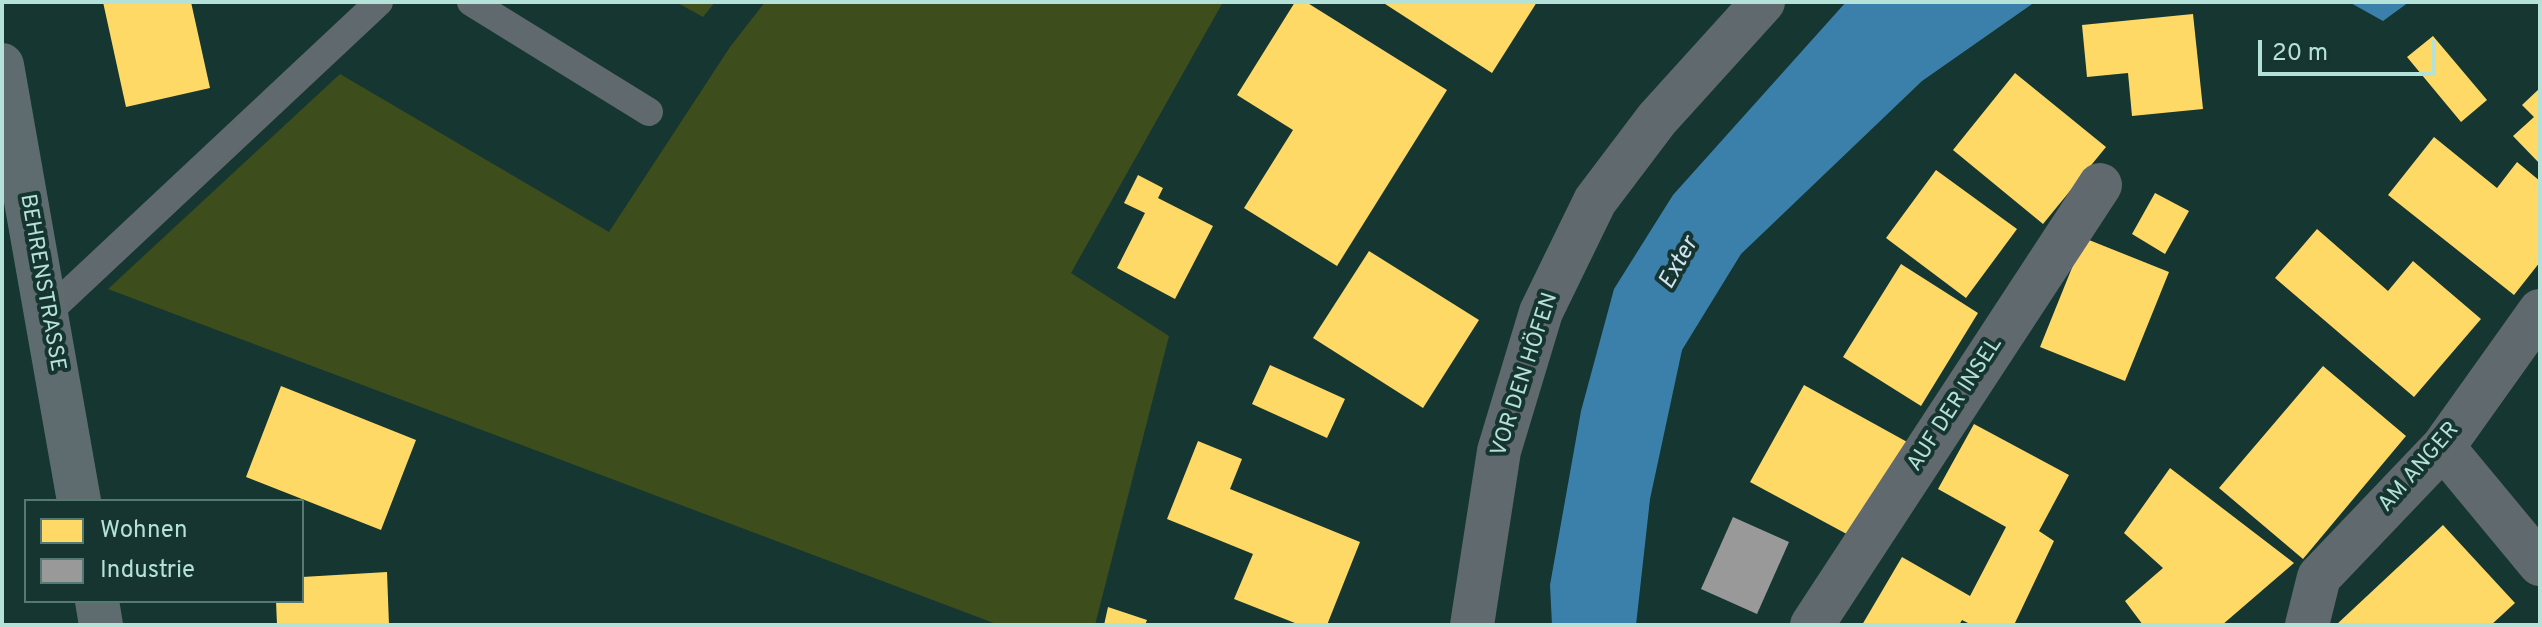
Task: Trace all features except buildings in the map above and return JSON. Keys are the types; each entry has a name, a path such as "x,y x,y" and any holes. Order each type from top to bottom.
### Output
{"main road":[{"name":"BEHRENSTRASSE","path":"2,65 79,499"},
{"path":"97,603 101,625"}],"street":[{"name":"VOR DEN HÖFEN","path":"1472,625 1499,451 1541,312 1595,201 1657,119 1763,2"},
{"name":"AUF DER INSEL","path":"1812,625 2100,185"},
{"name":"AM ANGER","path":"2307,625 2319,577 2443,447 2540,311"},
{"path":"2443,447 2540,564"}],"lane":[{"path":"46,314 379,2"},
{"path":"471,2 649,112"}],"green space":[{"path":"676,2 715,2 703,17"},
{"path":"765,2 1223,2 1071,273 1169,336 1095,625 999,625 108,289 340,74 609,232 730,47"}],"water":[{"name":"Exter","path":"1846,2 2035,2 1922,81 1741,254 1682,350 1650,499 1636,625 1552,625 1550,585 1581,411 1614,289 1673,195"},
{"path":"2349,2 2409,2 2383,21"}]}
